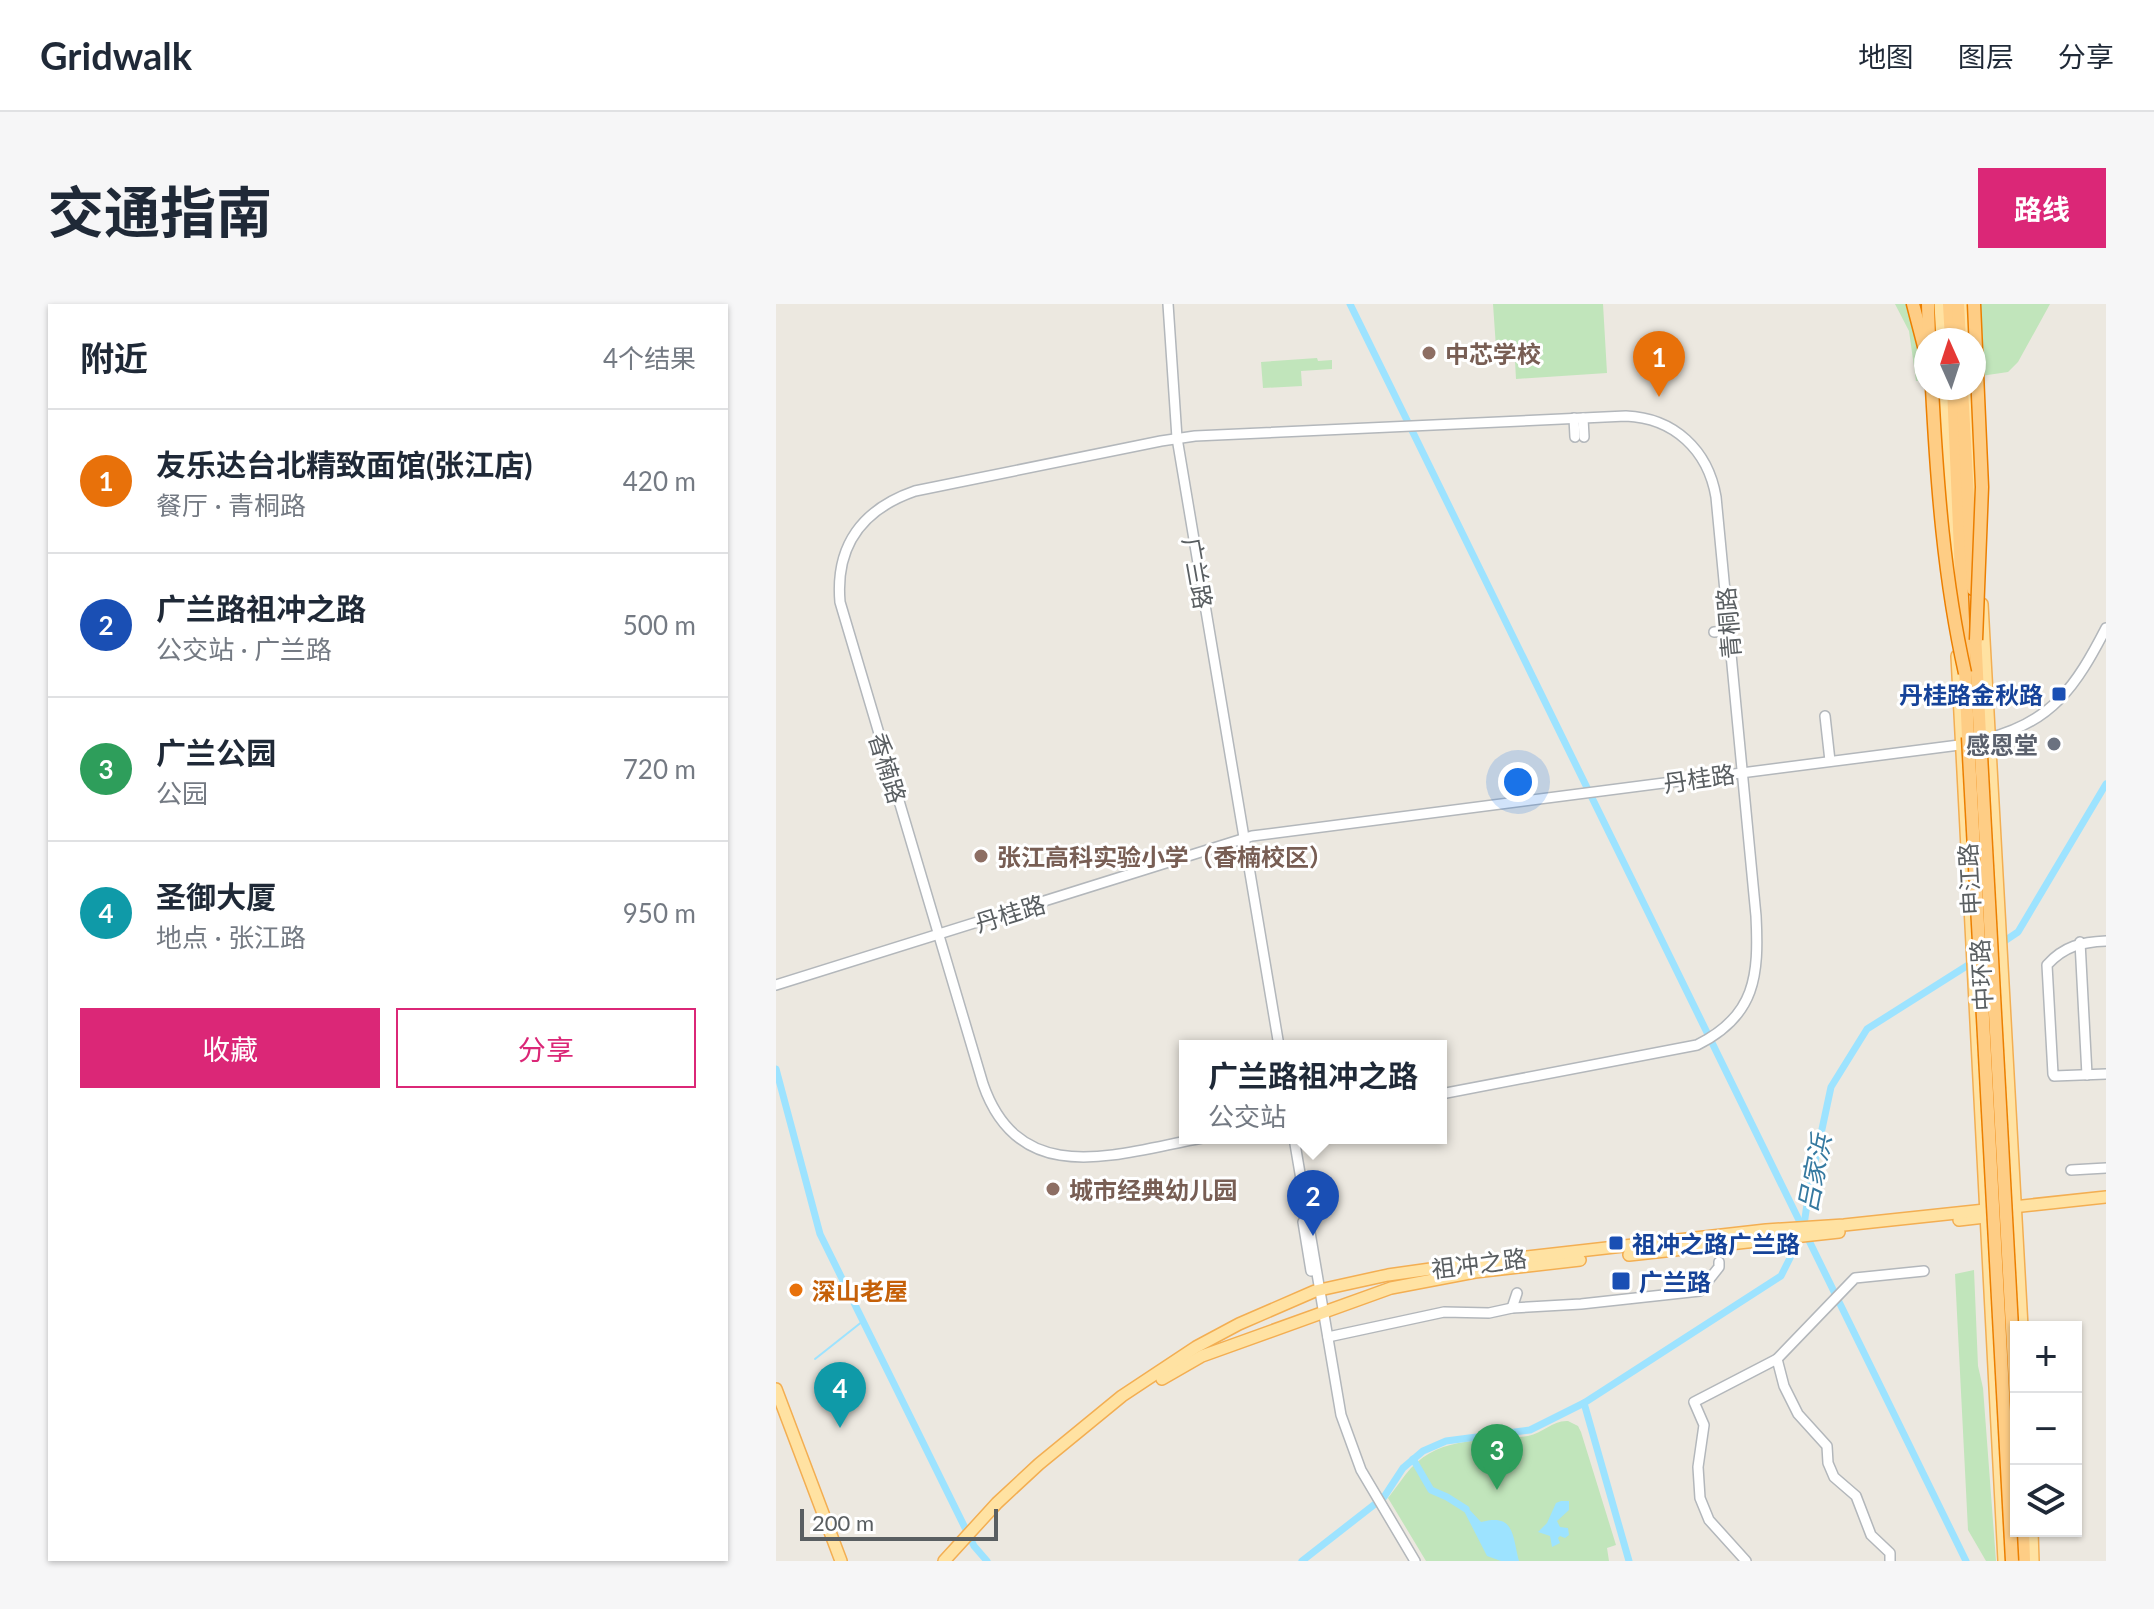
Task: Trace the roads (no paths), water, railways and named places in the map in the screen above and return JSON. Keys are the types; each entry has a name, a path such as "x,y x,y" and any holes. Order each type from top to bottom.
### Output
{"highway":[{"path":"1913,304 1919,328"},
{"path":"1928,304 1929,328"},
{"path":"1958,304 1959,328"},
{"path":"1974,328 1977,304"},
{"path":"1942,305 1948,328"},
{"path":"1933,400 1948,579 1965,673"},
{"name":"中环路","path":"1954,400 1965,673 1964,744 2012,1561"},
{"name":"中环路","path":"1963,400 2016,1393"},
{"path":"1976,400 1982,487 1976,640"},
{"path":"2023,1537 2024,1561"}],"main road":[{"path":"1966,304 1970,328"},
{"path":"1942,305 1942,328"},
{"name":"申江路","path":"1945,400 2004,1561"},
{"name":"申江路","path":"1972,400 2022,1321"},
{"name":"祖冲之路","path":"949,1559 1050,1455 1122,1396 1196,1347 1239,1324 1318,1290 1388,1275 1473,1263 2016,1210 2106,1197"},
{"name":"祖冲之路","path":"2016,1210 2106,1205"},
{"name":"祖冲之路","path":"991,1515 1086,1433 1165,1377 1202,1356 1391,1288 1428,1280 1766,1235"},
{"path":"776,1389 841,1561"},
{"path":"776,1408 833,1561"},
{"path":"2032,1537 2033,1561"}],"street":[{"name":"广兰路","path":"1168,304 1177,438 1243,840 1245,871 1276,1040"},
{"name":"青桐路","path":"1177,438 1626,416 1655,420 1687,439 1711,475 1716,497 1756,916 1758,961 1746,1002 1719,1033 1697,1045 1447,1093"},
{"path":"1578,418 1579,437"},
{"name":"香楠路","path":"1177,438 915,491 881,506 860,525 848,545 839,578 842,613 938,935 987,1097 1001,1121 1020,1140 1043,1153 1072,1159 1179,1142"},
{"name":"丹桂路","path":"781,984 1252,836 1601,793 2015,736 2052,713 2081,682 2102,645 2106,628"},
{"path":"1714,632 1728,631"},
{"path":"1825,716 1830,761"},
{"name":"丹桂路","path":"1742,774 1964,744"},
{"path":"2106,941 2080,942 2056,955 2047,965 2054,1076 2106,1074"},
{"path":"2080,942 2087,1075"},
{"path":"1293,1144 1333,1394 1342,1431 1370,1491 1413,1561"},
{"path":"2071,1170 2106,1168"},
{"path":"1328,1337 1444,1312 1489,1313 1512,1308 1700,1291 1719,1267 1719,1262"},
{"path":"1746,1561 1709,1520 1700,1498 1698,1467 1704,1425 1694,1402 1777,1359 1855,1278 1924,1271"},
{"path":"1512,1308 1517,1293"},
{"path":"1322,1313 1341,1415 1370,1491"},
{"path":"1777,1359 1784,1386 1798,1414 1827,1446 1828,1463 1834,1477 1856,1496 1871,1535 1890,1553 1890,1561"}],"water":[{"path":"1569,1501 1569,1510 1557,1521 1560,1527 1568,1528 1569,1535 1565,1538 1560,1536 1560,1543 1552,1547 1550,1536 1538,1532 1547,1523 1556,1503"},
{"path":"1467,1507 1481,1522 1500,1521 1510,1528 1519,1561 1501,1561 1487,1556 1464,1511"}],"waterway":[{"path":"1350,304 1966,1561"},
{"name":"吕家浜","path":"2000,944 2018,932 2106,784"},
{"name":"吕家浜","path":"1629,1561 1584,1403 1781,1276 1803,1232 1831,1087 1867,1029 1973,962"},
{"path":"776,1069 820,1234 974,1546 987,1561"},
{"path":"815,1359 863,1321"},
{"path":"1302,1561 1384,1497 1403,1468 1423,1451 1446,1441 1530,1430 1584,1403"},
{"path":"1413,1459 1431,1490 1466,1509"}],"place":[{"name":"中芯学校","path":"1429,353"},
{"name":"友乐达台北精致面馆(张江店)","path":"1659,397"},
{"name":"丹桂路金秋路","path":"2059,694"},
{"name":"感恩堂","path":"2054,744"},
{"name":"张江高科实验小学（香楠校区）","path":"981,856"},
{"name":"城市经典幼儿园","path":"1053,1189"},
{"name":"广兰路祖冲之路","path":"1313,1236"},
{"name":"祖冲之路广兰路","path":"1616,1243"},
{"name":"广兰路","path":"1621,1281"},
{"name":"深山老屋","path":"796,1290"},
{"name":"圣御大厦","path":"840,1428"},
{"name":"广兰公园","path":"1497,1490"}]}
